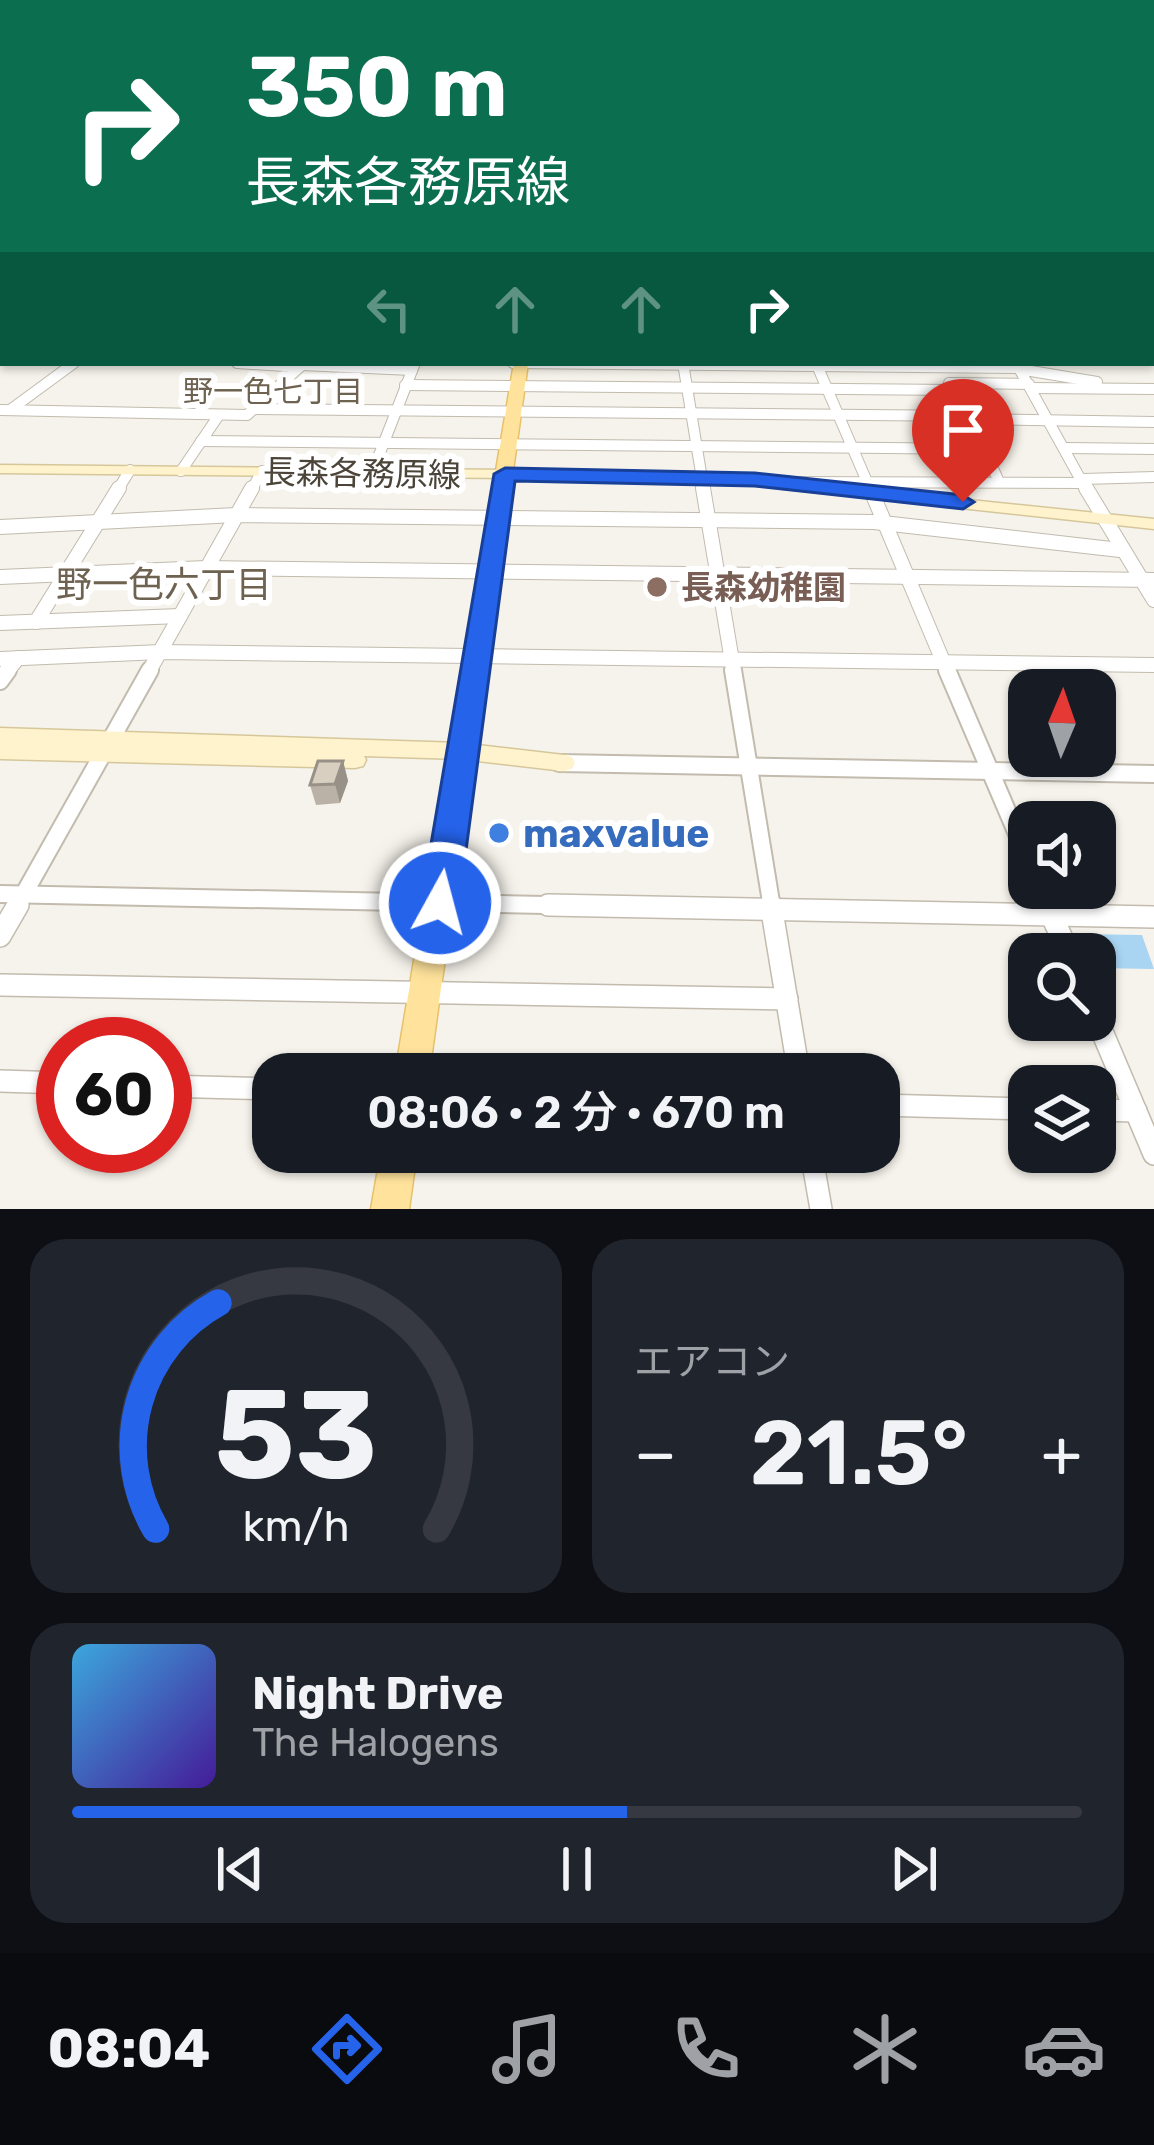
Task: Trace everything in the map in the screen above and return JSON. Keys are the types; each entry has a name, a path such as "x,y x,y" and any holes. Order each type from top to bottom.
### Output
{"main road":[{"path":"415,1053 517,377"},
{"name":"長森各務原線","path":"0,469 701,476 868,486 1154,524"},
{"path":"0,736 106,747"},
{"path":"0,751 106,747 459,756 564,764"},
{"path":"389,1209 395,1173"}],"street":[{"path":"3,413 70,366"},
{"path":"3,413 247,415 301,366"},
{"path":"358,366 413,367 372,473"},
{"path":"405,386 658,366"},
{"path":"684,366 796,1053"},
{"path":"818,366 1008,814"},
{"path":"934,366 1018,367 1120,389"},
{"path":"934,366 971,418 998,482"},
{"path":"1018,367 1120,550 1146,580 1154,600"},
{"path":"255,409 394,411 517,377 687,388 1154,389"},
{"path":"517,377 692,413 1154,422"},
{"path":"181,471 219,415"},
{"path":"201,441 984,449"},
{"path":"1066,448 1154,449"},
{"path":"36,622 130,470"},
{"path":"0,936 262,471"},
{"path":"868,486 1154,477"},
{"path":"0,527 236,515 884,524 1120,550"},
{"path":"0,577 206,568 1146,580"},
{"path":"0,623 180,616"},
{"path":"0,659 161,652 1154,664"},
{"path":"0,681 18,658"},
{"path":"564,764 1154,774"},
{"path":"0,894 1154,917"},
{"path":"1049,909 1060,933"},
{"path":"0,985 787,999"},
{"path":"1106,1041 1154,1154"},
{"path":"0,1082 36,1083"},
{"path":"192,1087 252,1088"},
{"path":"900,1106 1008,1108"},
{"path":"1116,1111 1136,1111"},
{"path":"814,1173 820,1209"}],"water":[{"path":"1116,935 1142,935 1154,969 1116,968"}],"building":[{"path":"318,761 343,761 335,784 310,785"}],"place":[{"name":"長森幼稚園","path":"657,587"},
{"name":"maxvalue","path":"499,833"}],"district":[{"name":"野一色七丁目","path":"273,392"},
{"name":"野一色六丁目","path":"164,584"}],"route":[{"path":"440,903 505,474 755,479 963,502"}]}
